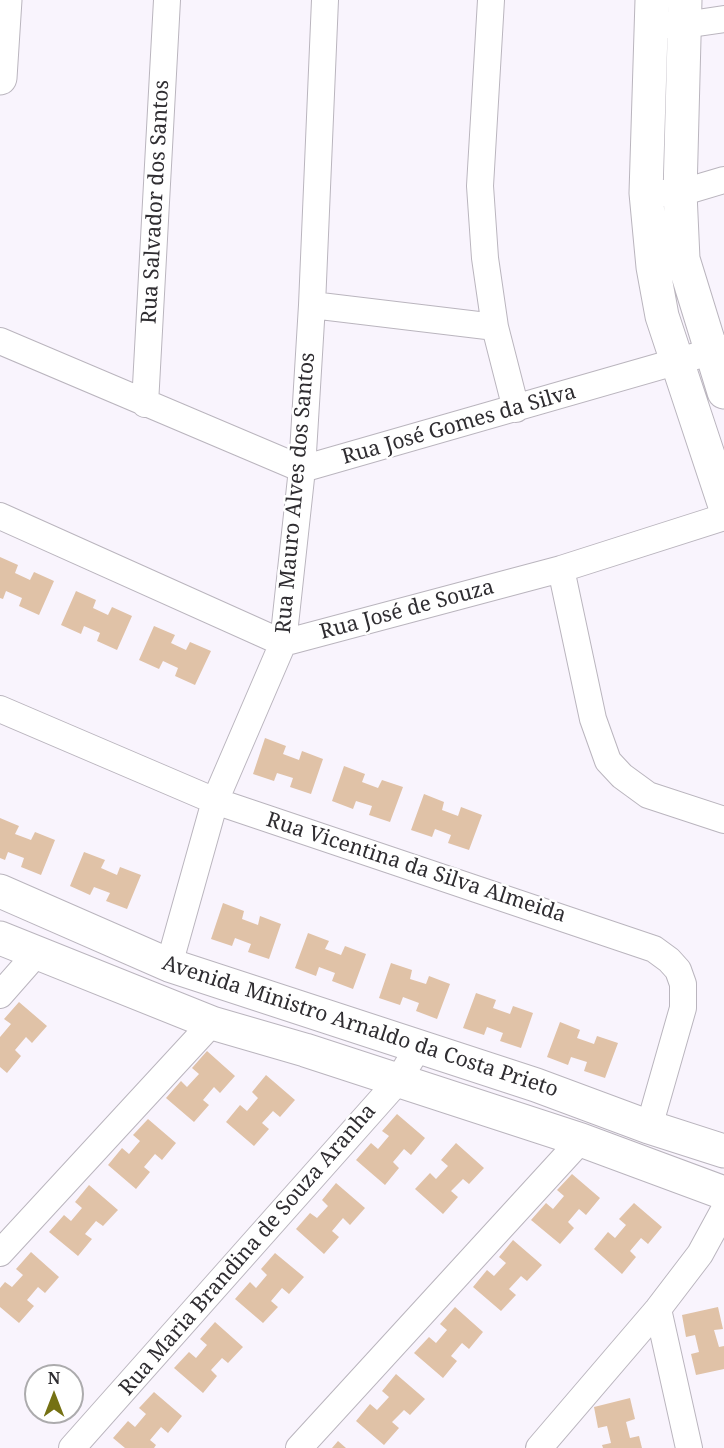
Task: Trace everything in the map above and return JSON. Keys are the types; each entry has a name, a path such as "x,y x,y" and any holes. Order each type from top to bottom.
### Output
{"street":[{"path":"0,78 5,0"},
{"name":"Rua Salvador dos Santos","path":"145,404 167,0"},
{"name":"Rua Mauro Alves dos Santos","path":"169,965 215,801 283,643 302,469 312,305 325,0"},
{"path":"491,0 480,186 485,258 495,327 516,409"},
{"path":"724,19 684,13 651,12 646,193 653,267 662,316 724,503"},
{"path":"684,13 680,193 683,259 718,350 724,392"},
{"path":"646,193 680,193 724,180"},
{"path":"312,305 495,327"},
{"path":"0,341 302,469"},
{"name":"Rua José Gomes da Silva","path":"302,469 718,350"},
{"path":"0,516 283,643"},
{"name":"Rua José de Souza","path":"283,643 561,569 724,517"},
{"path":"561,569 593,719 608,761 622,776 648,795 724,820"},
{"name":"Rua Vicentina da Silva Almeida","path":"0,709 215,801 654,949 678,970 683,984 683,1008 649,1127"},
{"name":"Avenida Ministro Arnaldo da Costa Prieto","path":"0,891 169,965 536,1085 649,1127 724,1151"},
{"name":"Avenida Ministro Arnaldo da Costa Prieto","path":"0,938 212,1023 305,1050 397,1082 581,1140 724,1193"},
{"path":"0,995 36,954"},
{"path":"0,1253 212,1023"},
{"name":"Rua Maria Brandina de Souza Aranha","path":"72,1448 397,1082 418,1048"},
{"path":"299,1448 581,1140"},
{"path":"539,1448 658,1309 700,1254 724,1210"},
{"path":"658,1309 689,1448"}],"building":[{"path":"0,557 18,565 15,573 30,580 34,572 54,581 39,615 19,606 22,598 6,591 3,599 0,598"},
{"path":"76,591 96,600 93,608 108,615 112,607 132,616 117,650 97,641 100,633 84,626 81,634 61,625"},
{"path":"154,626 175,635 171,643 186,650 190,642 211,651 195,685 175,676 178,668 163,661 159,669 139,660"},
{"path":"265,738 286,746 283,754 299,760 302,751 323,759 311,794 290,787 293,778 277,773 274,781 253,774"},
{"path":"344,766 365,774 362,782 378,788 382,780 403,787 390,822 369,815 372,806 356,801 353,809 332,801"},
{"path":"424,794 444,802 442,810 458,816 461,807 482,815 469,850 448,843 451,835 435,829 432,837 411,830"},
{"path":"0,818 19,826 15,834 31,840 35,832 55,840 41,875 21,867 24,858 8,852 5,860 0,858"},
{"path":"84,852 105,860 101,868 117,875 120,867 141,875 127,909 106,901 110,893 94,887 90,895 70,886"},
{"path":"223,903 244,911 242,919 258,925 260,916 281,924 269,959 248,952 251,944 235,938 232,946 211,939"},
{"path":"308,933 329,941 325,949 341,955 345,946 366,954 353,989 332,981 335,973 319,967 316,976 295,968"},
{"path":"391,963 412,970 410,979 426,984 429,976 450,984 437,1019 416,1011 419,1003 403,997 400,1005 379,998"},
{"path":"476,993 496,1000 493,1008 510,1014 513,1006 533,1013 521,1048 500,1041 503,1033 487,1027 484,1035 463,1028"},
{"path":"19,1002 47,1026 32,1043 26,1037 15,1050 21,1056 7,1073 0,1067 0,1037 11,1024 4,1019"},
{"path":"560,1022 580,1030 577,1038 594,1044 597,1036 618,1043 605,1078 584,1071 587,1062 571,1057 568,1065 547,1057"},
{"path":"207,1051 235,1076 220,1093 214,1087 203,1100 209,1105 194,1122 166,1098 181,1081 187,1087 199,1074 192,1068"},
{"path":"266,1075 295,1100 280,1117 273,1111 262,1123 269,1129 254,1146 226,1122 240,1105 247,1111 258,1098 252,1092"},
{"path":"397,1114 425,1138 411,1155 404,1149 393,1162 399,1168 385,1185 356,1160 371,1143 378,1149 389,1136 382,1131"},
{"path":"148,1119 176,1143 162,1160 155,1154 144,1167 150,1172 136,1189 108,1165 122,1148 129,1154 140,1141 133,1135"},
{"path":"456,1143 484,1168 469,1184 463,1179 451,1191 458,1197 443,1214 415,1189 430,1173 436,1179 448,1166 441,1160"},
{"path":"572,1174 600,1198 586,1215 579,1209 568,1222 574,1228 560,1244 531,1220 546,1203 553,1209 564,1196 557,1190"},
{"path":"336,1183 365,1208 350,1225 343,1218 332,1231 339,1237 324,1254 296,1229 310,1213 317,1218 328,1206 322,1200"},
{"path":"89,1185 118,1210 103,1226 96,1221 85,1234 92,1239 78,1256 49,1232 64,1215 71,1221 82,1208 75,1202"},
{"path":"634,1203 662,1227 648,1244 641,1238 630,1251 636,1257 622,1274 594,1249 608,1232 615,1238 626,1225 619,1219"},
{"path":"513,1240 542,1265 527,1281 521,1276 509,1289 516,1295 501,1311 473,1287 487,1270 494,1276 506,1263 499,1257"},
{"path":"31,1252 59,1277 45,1293 38,1287 27,1300 34,1306 19,1323 0,1307 0,1288 5,1282 12,1287 23,1275 16,1269"},
{"path":"275,1253 304,1277 289,1294 282,1288 271,1301 278,1307 263,1323 235,1299 250,1282 256,1288 267,1275 261,1269"},
{"path":"455,1307 483,1332 469,1349 462,1343 451,1356 457,1361 443,1378 414,1353 429,1337 436,1343 447,1330 440,1324"},
{"path":"718,1307 723,1329 714,1330 719,1347 724,1346 724,1369 696,1375 691,1354 699,1352 695,1335 686,1337 682,1315"},
{"path":"215,1322 243,1347 228,1363 222,1358 211,1370 217,1376 203,1393 174,1368 189,1352 196,1358 207,1345 200,1339"},
{"path":"396,1374 425,1399 410,1415 404,1410 392,1422 399,1428 384,1445 356,1421 370,1404 377,1410 389,1397 382,1391"},
{"path":"154,1392 182,1416 168,1433 161,1427 150,1440 156,1445 154,1448 125,1448 113,1438 128,1421 135,1427 146,1414 139,1408"},
{"path":"630,1398 635,1419 626,1422 630,1438 639,1436 642,1448 603,1448 602,1445 611,1443 607,1426 598,1428 594,1407"},
{"path":"338,1441 346,1448 332,1448"}]}
